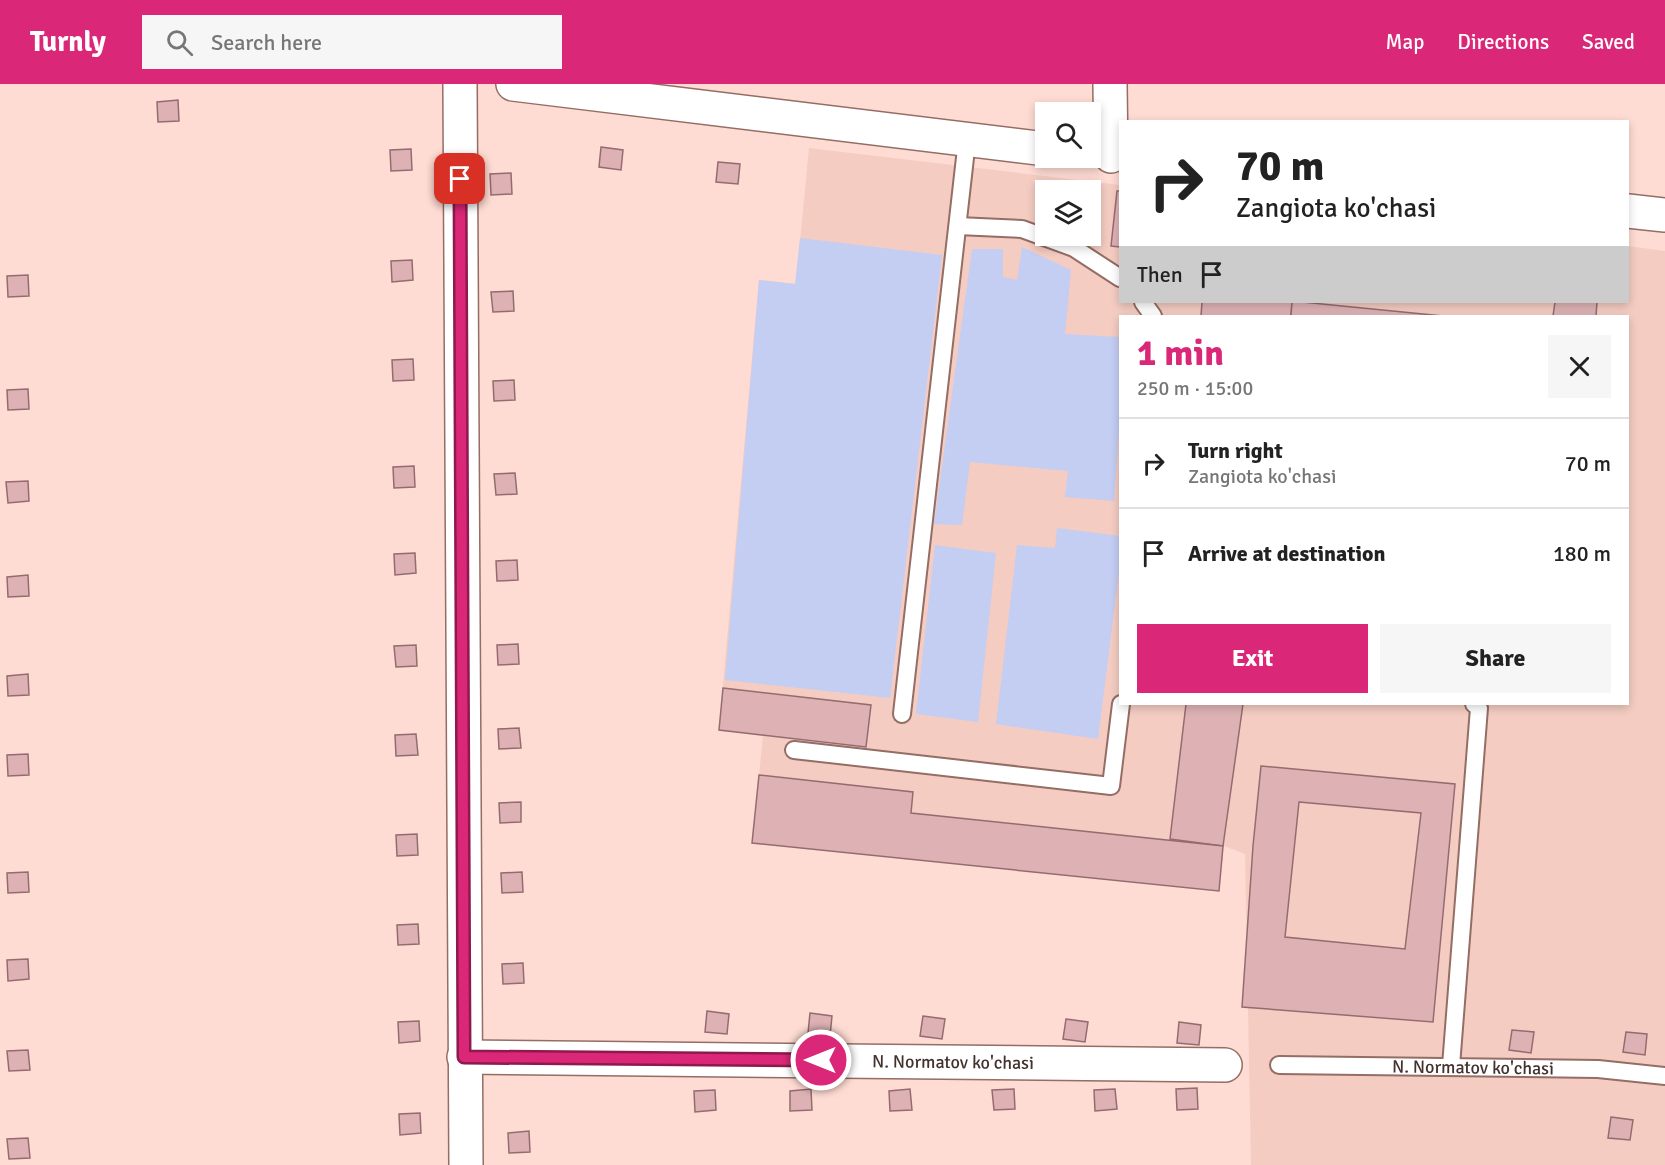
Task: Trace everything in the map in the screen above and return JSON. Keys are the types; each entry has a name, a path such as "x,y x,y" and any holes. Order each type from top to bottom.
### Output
{"street":[{"path":"460,84 466,1165"},
{"path":"513,84 1035,148"},
{"path":"1107,156 1110,84"},
{"path":"1629,211 1665,215"},
{"name":"N. Normatov ko'chasi","path":"464,1057 1225,1065"}],"lane":[{"path":"902,714 967,140"},
{"path":"958,226 1022,229 1074,248 1119,277"},
{"path":"794,750 1111,786 1120,705"},
{"path":"1451,1066 1479,708 1475,705"},
{"name":"N. Normatov ko'chasi","path":"1279,1065 1598,1069 1665,1076"}],"shaded area":[{"path":"809,148 1078,180 1035,180 1035,246 1101,246 1101,183 1119,185 1119,303 1629,303 1629,246 1665,251 1665,1165 1251,1165 1245,854 1224,846 1219,891 752,843 763,736 719,730 759,280 796,284"},
{"path":"800,238 942,255 890,698 725,680 759,280 795,284"},
{"path":"1022,247 1071,270 1065,334 1119,337 1119,432 1114,501 1065,497 1068,471 970,462 962,525 934,524 972,249 1003,249 1003,277 1017,280"},
{"path":"1057,528 1119,536 1119,572 1098,739 996,724 1017,545 1055,548"},
{"path":"935,545 996,553 978,722 916,714"}],"building":[{"path":"178,100 179,121 158,122 157,102"},
{"path":"601,147 623,150 621,170 599,167"},
{"path":"411,149 412,170 391,171 390,150"},
{"path":"718,162 740,164 738,184 716,182"},
{"path":"511,173 512,194 491,195 490,174"},
{"path":"1117,191 1119,191 1119,247 1111,246"},
{"path":"412,260 413,280 392,282 391,261"},
{"path":"28,275 29,296 8,297 7,276"},
{"path":"513,291 514,311 493,312 491,292"},
{"path":"1202,303 1292,303 1291,315 1201,315"},
{"path":"1292,303 1312,303 1433,315 1291,315"},
{"path":"1555,303 1597,303 1596,315 1553,315"},
{"path":"413,359 414,380 393,381 392,360"},
{"path":"514,380 515,400 494,401 493,381"},
{"path":"28,389 29,409 8,410 7,390"},
{"path":"414,466 415,487 394,488 393,467"},
{"path":"515,473 517,494 496,495 494,474"},
{"path":"28,481 29,501 8,503 6,482"},
{"path":"415,553 416,573 395,575 394,554"},
{"path":"517,560 518,580 497,581 496,561"},
{"path":"28,575 29,596 8,597 7,577"},
{"path":"518,644 519,664 498,665 497,645"},
{"path":"416,645 417,666 396,667 394,646"},
{"path":"28,674 29,695 8,696 7,676"},
{"path":"723,688 871,705 866,747 719,730"},
{"path":"1186,705 1243,705 1223,846 1170,839"},
{"path":"519,728 521,748 499,749 498,729"},
{"path":"416,734 418,755 396,756 395,735"},
{"path":"28,754 29,775 8,776 7,755"},
{"path":"1261,766 1455,784 1433,1022 1242,1007","holes":["1299,802 1421,813 1405,949 1285,937"]},
{"path":"759,775 913,792 911,813 1223,846 1219,891 752,843"},
{"path":"521,802 521,822 500,823 499,803"},
{"path":"417,834 418,855 397,856 396,835"},
{"path":"28,872 29,892 8,893 7,873"},
{"path":"522,872 523,892 502,893 501,873"},
{"path":"418,924 419,944 398,945 397,925"},
{"path":"28,959 29,979 8,981 7,960"},
{"path":"523,963 524,983 503,984 502,964"},
{"path":"707,1011 729,1014 727,1034 705,1032"},
{"path":"810,1013 832,1016 830,1036 808,1033"},
{"path":"923,1016 945,1019 942,1039 920,1036"},
{"path":"1066,1019 1088,1022 1085,1042 1063,1039"},
{"path":"419,1021 420,1041 399,1043 398,1022"},
{"path":"1179,1022 1201,1025 1199,1045 1177,1043"},
{"path":"1512,1030 1534,1032 1531,1053 1509,1050"},
{"path":"1626,1032 1647,1034 1645,1055 1623,1052"},
{"path":"28,1050 30,1070 9,1071 7,1051"},
{"path":"1197,1088 1198,1109 1177,1110 1176,1089"},
{"path":"811,1089 812,1110 790,1111 790,1091"},
{"path":"910,1089 912,1110 890,1111 889,1091"},
{"path":"1014,1089 1015,1109 994,1110 992,1090"},
{"path":"1115,1089 1117,1109 1095,1111 1094,1090"},
{"path":"715,1090 716,1110 695,1112 694,1091"},
{"path":"420,1113 421,1133 400,1135 399,1114"},
{"path":"1611,1117 1633,1120 1630,1140 1608,1138"},
{"path":"529,1131 530,1152 509,1153 508,1133"},
{"path":"28,1138 30,1158 9,1159 7,1139"}],"route":[{"path":"460,179 464,1057 821,1060"}]}
